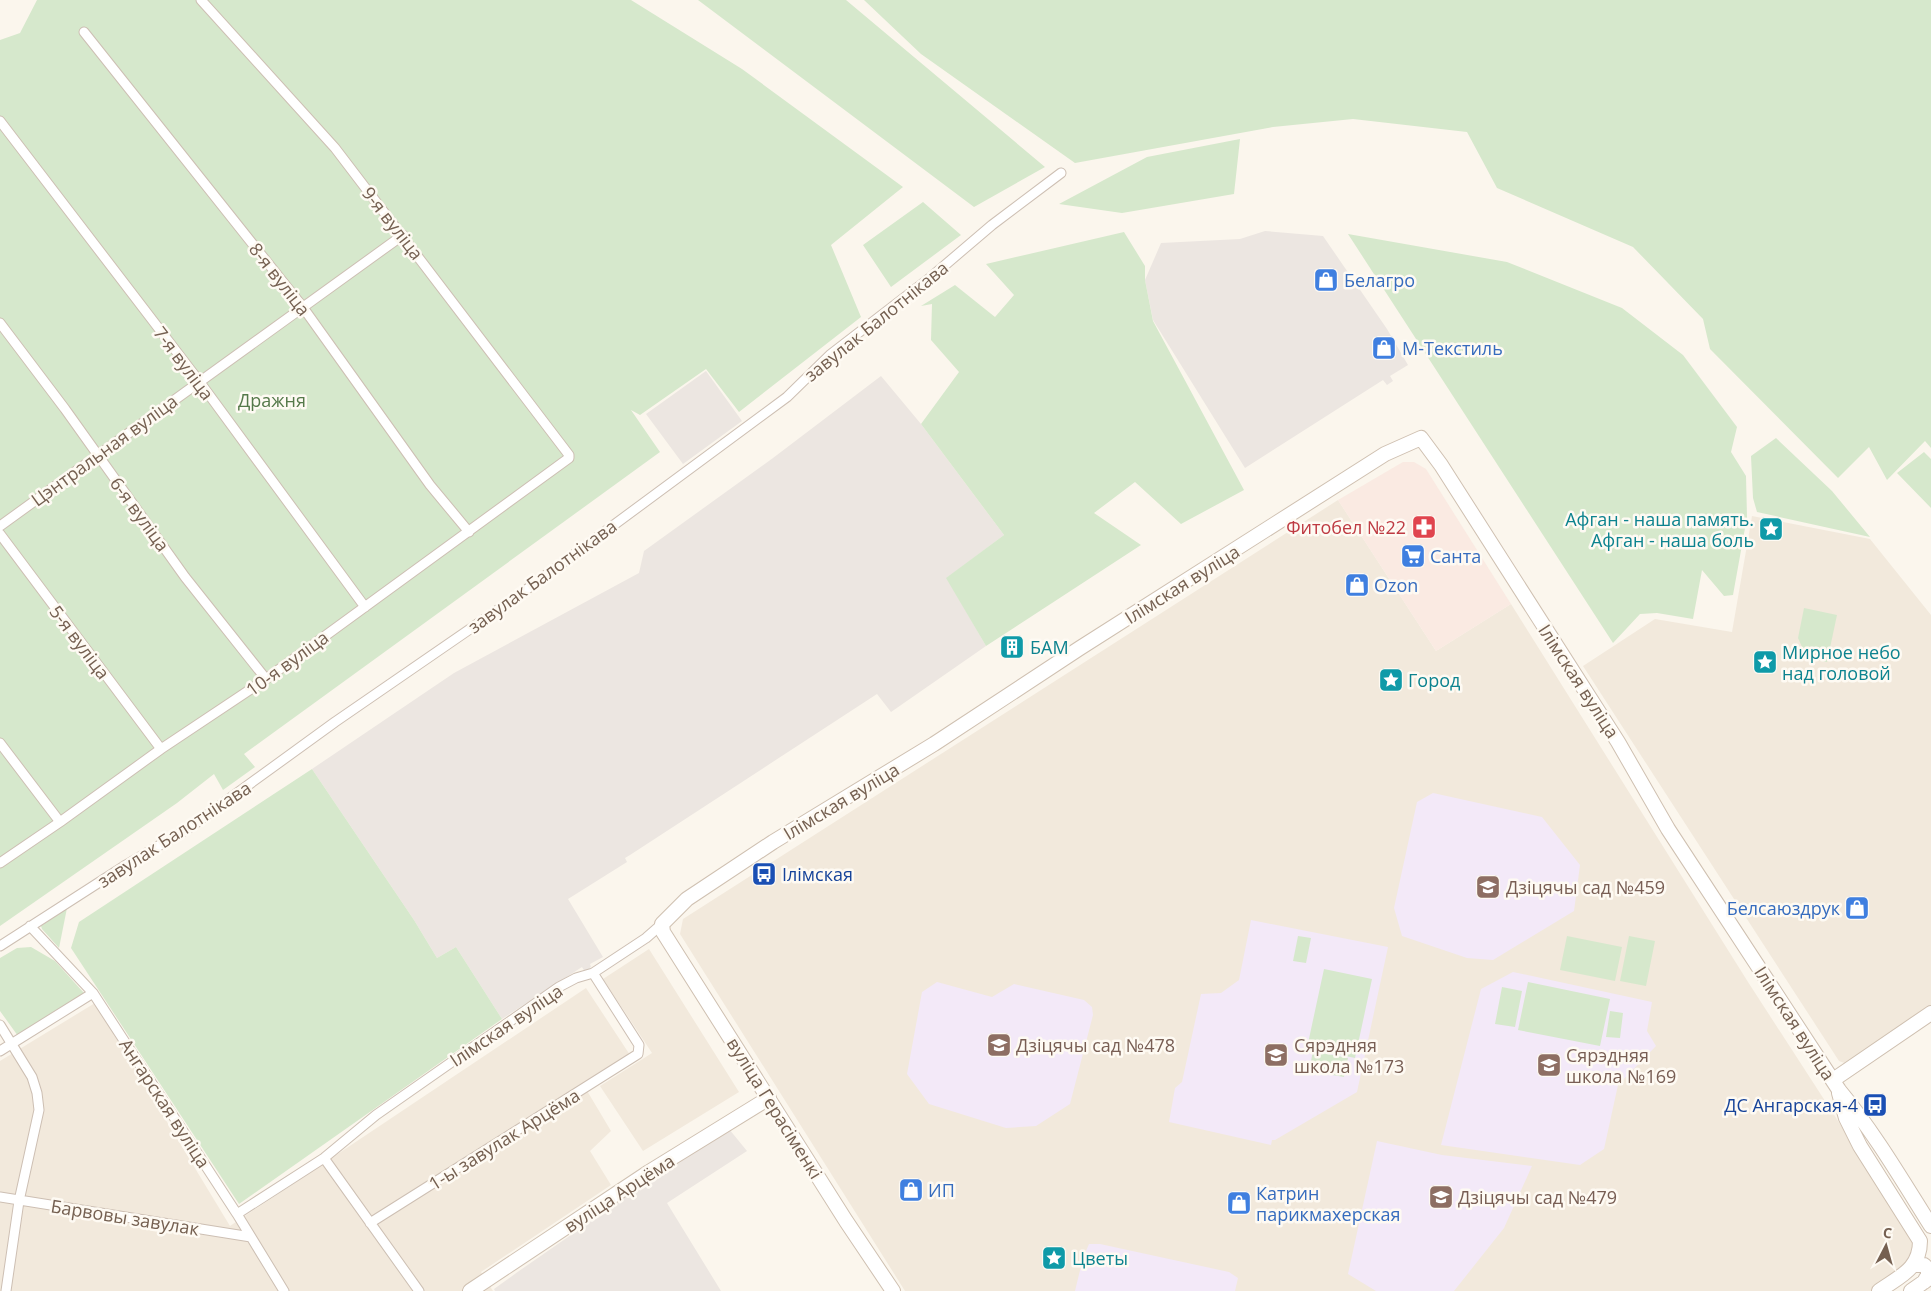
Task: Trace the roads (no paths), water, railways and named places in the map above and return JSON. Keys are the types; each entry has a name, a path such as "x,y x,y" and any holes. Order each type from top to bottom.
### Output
{"street":[{"name":"9-я вуліца","path":"201,0 335,148 403,235 569,455 569,458"},
{"name":"8-я вуліца","path":"84,32 302,306 430,485 469,532"},
{"name":"7-я вуліца","path":"0,122 199,381 365,607"},
{"name":"завулак Балотнікава","path":"0,946 126,865 190,828 335,722 515,598 787,396 831,354 931,277 992,225 1061,173"},
{"name":"Цэнтральная вуліца","path":"0,526 302,306 403,235"},
{"name":"6-я вуліца","path":"0,323 186,577 266,678"},
{"name":"Ілімская вуліца","path":"237,1214 324,1158 376,1115 559,987 576,978 594,973 646,938 686,899 773,842 934,744 1080,648 1385,454 1421,438 1441,464 1576,675 1618,742 1668,829 1836,1085 1888,1158 1931,1226"},
{"name":"10-я вуліца","path":"0,863 161,749 266,678 569,458"},
{"name":"5-я вуліца","path":"0,534 161,749"},
{"path":"0,743 60,822"},
{"name":"вуліца Герасіменкі","path":"662,924 663,932 846,1221 893,1291"},
{"name":"Ангарская вуліца","path":"30,926 93,993 237,1214 284,1291"},
{"name":"1-ы завулак Арцёма","path":"370,1223 638,1054 640,1049 638,1045 594,973"},
{"path":"0,1051 93,993"},
{"path":"1880,1291 1914,1265 1919,1254 1920,1241 1874,1168 1846,1118 1836,1085 1931,1012"},
{"path":"0,1026 13,1043 32,1077 37,1093 39,1110 19,1201 6,1290"},
{"name":"вуліца Арцёма","path":"470,1291 648,1172 769,1098"},
{"path":"324,1158 420,1291"},
{"path":"1874,1168 1888,1158"},
{"name":"Барвовы завулак","path":"0,1197 251,1237"},
{"path":"1911,1291 1927,1280 1928,1275 1928,1269 1924,1265 1914,1265"}],"place":[{"name":"Белагро","path":"1326,280"},
{"name":"М-Текстиль","path":"1384,348"},
{"name":"Фитобел №22","path":"1424,527"},
{"name":"Афган - наша память. Афган - наша боль","path":"1771,529"},
{"name":"Санта","path":"1413,556"},
{"name":"Ozon","path":"1357,585"},
{"name":"БАМ","path":"1012,647"},
{"name":"Мирное небо над головой","path":"1765,662"},
{"name":"Город","path":"1391,680"},
{"name":"Ілімская","path":"764,874"},
{"name":"Дзіцячы сад №459","path":"1488,887"},
{"name":"Белсаюздрук","path":"1857,908"},
{"name":"Дзіцячы сад №478","path":"999,1045"},
{"name":"Сярэдняя школа №173","path":"1276,1055"},
{"name":"Сярэдняя школа №169","path":"1549,1065"},
{"name":"ДС Ангарская-4","path":"1875,1105"},
{"name":"ИП","path":"911,1190"},
{"name":"Дзіцячы сад №479","path":"1441,1197"},
{"name":"Катрин парикмахерская","path":"1239,1203"},
{"name":"Цветы","path":"1054,1258"}],"park label":[{"name":"Дражня","path":"272,400"}]}
